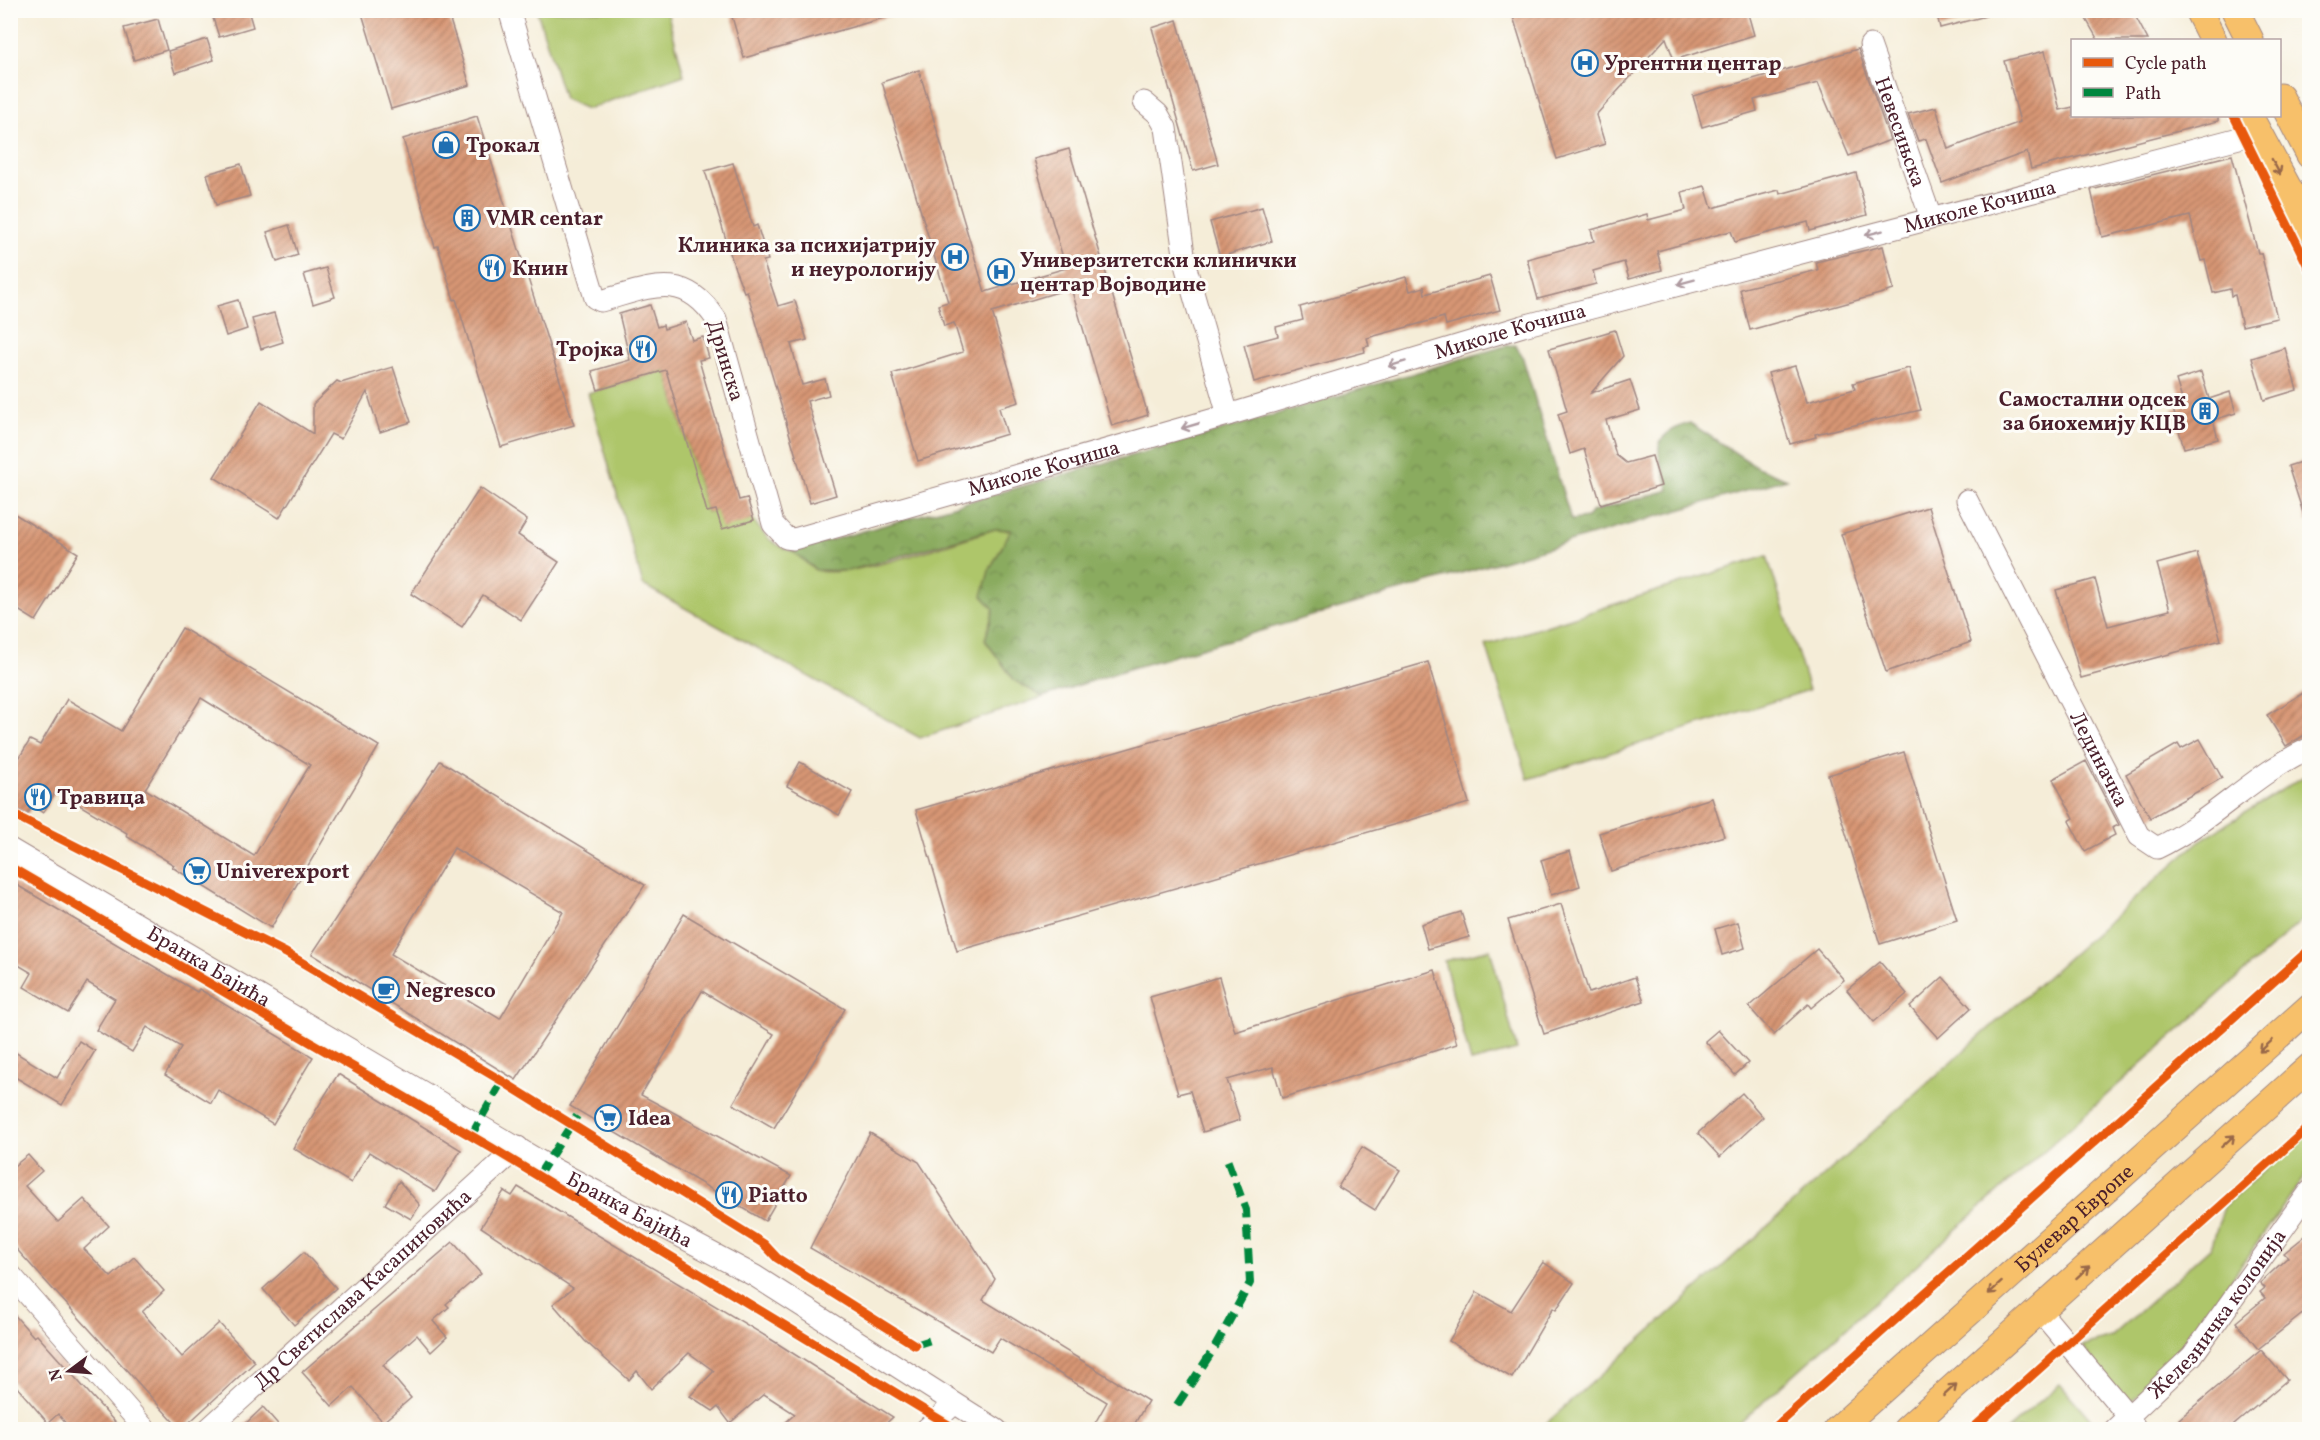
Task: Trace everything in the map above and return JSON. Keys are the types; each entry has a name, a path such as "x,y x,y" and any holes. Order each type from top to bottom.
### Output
{"main road":[{"path":"2198,10 2212,39"},
{"path":"2235,10 2250,39"},
{"path":"2281,99 2310,155"},
{"path":"2253,124 2310,229"},
{"name":"Булевар Европе","path":"1837,1430 2310,1007"},
{"path":"1906,1430 2310,1068"}],"street":[{"name":"Дринска","path":"509,10 595,298 601,301 664,284 680,288 709,308 716,319 773,524"},
{"name":"Невесињска","path":"1870,45 1931,218"},
{"path":"1144,102 1158,114 1166,128 1186,268 1228,416"},
{"name":"Миколе Кочиша","path":"773,524 786,538 804,536 1228,416 1523,326 1931,218 2253,124"},
{"name":"Лединачка","path":"1966,500 2139,836 2157,848 2176,839 2255,779 2310,748"},
{"name":"Бранка Бајића","path":"10,849 518,1147 755,1276 997,1430"},
{"name":"Др Светислава Касапиновића","path":"207,1430 518,1147"},
{"name":"Железничка колонија","path":"2127,1425 2192,1356 2310,1191"},
{"path":"10,1274 146,1430"},
{"path":"2040,1311 2127,1425"},
{"path":"925,1430 954,1404"}],"green space":[{"path":"537,11 667,11 684,75 587,109 564,99"},
{"path":"1515,345 1522,355 1571,520 1587,518 1591,512 1669,490 1660,457 1661,441 1666,434 1690,423 1757,467 1787,479 1125,670 1043,697 1015,681 985,640 994,609 982,596 989,571 1011,530 995,529 848,571 816,570 792,551 1216,432 1505,346"},
{"path":"666,370 707,512 716,510 754,520 770,539 795,553 816,570 831,572 877,565 995,529 1011,530 989,571 994,609 985,640 1015,681 1043,697 920,738 643,585 588,393"},
{"path":"1767,556 1809,690 1528,779 1486,645"},
{"path":"2309,773 2309,914 1733,1429 1540,1429 2199,841"},
{"path":"1490,949 1517,1050 1471,1062 1444,961"},
{"path":"2309,1130 2309,1170 2182,1349 2144,1391 2127,1403 2082,1346 2111,1337 2211,1247 2224,1206"},
{"path":"2060,1384 2097,1427 2094,1430 2008,1429"}],"building":[{"path":"238,10 248,10 253,27 219,37 213,18"},
{"path":"361,10 447,10 470,85 391,109"},
{"path":"730,10 893,10 894,15 744,58"},
{"name":"Ургентни центар","path":"1511,10 1747,10 1754,35 1674,60 1666,38 1596,115 1605,144 1557,159"},
{"path":"1936,10 1985,10 1986,16 1940,28"},
{"path":"2081,10 2132,10 2147,39 2097,39"},
{"path":"158,19 167,50 134,60 124,28"},
{"path":"1177,20 1218,164 1193,171 1152,28"},
{"path":"207,39 214,60 175,73 168,51"},
{"path":"1858,49 1890,140 1849,156 1818,83 1754,100 1757,111 1702,127 1693,96"},
{"path":"2045,51 2060,110 2071,107 2071,117 2218,117 2218,121 2031,169 2027,152 1942,183 1926,139 1918,141 1908,114 1936,107 1948,149 2020,122 2004,61"},
{"name":"Клиника за психијатрију и неурологију","path":"919,70 985,292 1066,268 1034,159 1069,149 1148,415 1112,426 1071,288 992,312 1019,402 999,408 1007,434 918,461 892,374 963,352 954,323 944,326 938,305 948,302 882,82"},
{"path":"477,116 574,425 501,447 456,299 454,300 438,246 435,247 403,139"},
{"path":"2232,155 2258,253 2261,253 2277,318 2242,326 2235,295 2231,296 2230,289 2213,293 2205,260 2201,261 2190,216 2102,237 2091,190"},
{"path":"733,163 753,227 757,225 768,260 763,261 778,306 795,301 807,340 791,344 802,385 825,379 829,395 807,401 836,495 810,503 747,291 744,292 735,269 705,171"},
{"path":"241,164 250,196 216,205 207,174"},
{"path":"1856,173 1867,215 1810,231 1808,222 1735,242 1731,231 1657,251 1662,270 1629,279 1624,262 1593,271 1596,284 1538,299 1527,259 1594,241 1591,230 1647,214 1648,220 1686,210 1682,192 1705,186 1712,208 1779,190 1780,194"},
{"path":"1262,207 1272,241 1220,257 1210,222"},
{"path":"289,225 298,255 277,262 267,232"},
{"path":"1883,246 1894,290 1750,330 1740,289 1818,270 1816,262"},
{"path":"326,268 335,297 313,304 304,274"},
{"path":"1490,276 1500,310 1446,325 1444,317 1367,338 1369,346 1364,347 1365,352 1254,382 1244,345 1278,336 1276,327 1303,320 1300,307 1406,277 1410,291 1424,287 1425,294"},
{"path":"238,300 247,329 226,336 217,306"},
{"path":"650,305 657,327 663,325 664,329 686,322 692,340 703,337 709,358 699,360 739,500 747,498 754,520 722,529 716,510 707,512 666,370 598,390 592,371 630,360 619,314"},
{"path":"274,313 283,342 261,349 252,319"},
{"path":"1615,330 1623,356 1591,393 1630,380 1640,410 1606,420 1616,455 1626,463 1652,456 1661,486 1601,504 1584,449 1570,454 1558,414 1567,411 1549,349"},
{"path":"2285,348 2297,390 2264,400 2252,358"},
{"path":"1795,366 1807,402 1855,389 1853,383 1909,368 1921,410 1815,434 1816,437 1790,444 1768,373"},
{"path":"393,367 411,422 380,432 367,392 341,439 331,434 279,518 214,477 261,401 313,434 313,404 337,381 341,383"},
{"name":"Самостални одсек за биохемију КЦВ","path":"2201,372 2209,399 2230,392 2236,413 2213,420 2218,439 2184,448 2173,409 2184,406 2176,380"},
{"path":"2310,459 2310,521 2306,522 2288,466"},
{"path":"480,488 527,520 518,535 559,562 521,620 483,595 462,627 411,594"},
{"path":"1928,507 1971,642 1886,672 1841,534"},
{"path":"10,511 78,553 36,621 10,605"},
{"path":"2197,553 2221,640 2081,678 2056,590 2095,579 2108,626 2170,610 2157,564"},
{"path":"182,628 379,746 271,928 172,867 174,865 126,836 127,833 56,791 43,813 32,806 27,815 10,805 10,773 30,740 40,745 67,699 121,731","holes":["201,698 310,765 254,856 145,789"]},
{"path":"1428,662 1469,803 957,951 916,810"},
{"path":"2310,689 2310,732 2286,746 2267,715"},
{"path":"2200,739 2222,778 2150,818 2126,774 2178,744 2181,749"},
{"path":"1904,752 1957,920 1880,944 1828,775"},
{"path":"440,761 645,885 516,1080 312,954","holes":["454,848 563,912 500,1019 391,954"]},
{"path":"2086,761 2119,825 2112,828 2115,835 2085,851 2069,821 2074,818 2053,779"},
{"path":"800,762 852,792 839,815 787,786"},
{"path":"1712,798 1724,836 1611,871 1599,833"},
{"path":"1570,851 1580,886 1551,895 1541,860"},
{"path":"10,881 197,992 199,989 313,1057 273,1124 218,1090 211,1103 165,1075 181,1047 147,1027 132,1052 96,1030 115,999 87,982 68,1013 24,987 32,973 10,960"},
{"path":"1561,904 1589,993 1635,977 1644,1001 1544,1034 1508,920"},
{"path":"1461,912 1469,937 1428,949 1421,924"},
{"path":"684,914 845,1009 774,1128 733,1104 774,1034 702,991 641,1095 791,1176 765,1221 570,1106"},
{"path":"1738,922 1745,948 1722,955 1715,929"},
{"path":"1817,949 1844,980 1811,1008 1808,1004 1774,1035 1749,1007"},
{"path":"1880,962 1907,994 1874,1022 1847,990"},
{"path":"1435,970 1457,1044 1282,1098 1273,1067 1227,1080 1240,1120 1203,1132 1190,1091 1178,1094 1150,997 1219,977 1235,1032"},
{"path":"1943,977 1971,1008 1938,1038 1910,1007"},
{"path":"1718,1030 1748,1063 1735,1075 1705,1041"},
{"path":"79,1041 95,1051 62,1105 10,1074 10,1049 57,1078"},
{"path":"338,1074 461,1150 435,1192 369,1152 351,1183 293,1148"},
{"path":"1742,1093 1763,1117 1720,1157 1698,1133"},
{"path":"870,1133 919,1162 995,1279 983,1300 1148,1401 1131,1430 1091,1430 1107,1402 1000,1338 991,1352 810,1248"},
{"path":"1362,1147 1400,1170 1375,1210 1338,1187"},
{"path":"28,1155 42,1171 25,1186 58,1222 84,1199 109,1226 84,1249 111,1277 134,1257 164,1291 142,1312 182,1357 219,1323 255,1362 181,1430 10,1242 10,1169"},
{"path":"399,1181 420,1205 411,1219 385,1204"},
{"path":"518,1187 772,1340 893,1417 879,1430 777,1430 795,1414 764,1394 730,1423 718,1407 713,1411 690,1396 714,1371 689,1353 651,1389 637,1371 629,1380 585,1341 553,1304 573,1288 481,1227 504,1191 512,1196"},
{"path":"2310,1232 2310,1308 2258,1349 2236,1322 2265,1298 2260,1292 2265,1288 2260,1283 2288,1257 2284,1253"},
{"path":"453,1242 481,1274 446,1304 449,1307 433,1321 447,1337 431,1352 417,1335 383,1365 411,1398 383,1422 353,1387 332,1406 302,1372"},
{"path":"304,1252 336,1288 294,1325 263,1289"},
{"path":"1543,1262 1574,1283 1556,1310 1553,1308 1512,1378 1449,1341 1477,1292 1511,1311"},
{"path":"10,1310 34,1337 37,1335 122,1430 71,1430 58,1414 48,1423 10,1379"},
{"path":"2261,1350 2287,1380 2228,1430 2188,1430 2179,1419"},
{"path":"263,1407 283,1430 239,1430"}],"marked path":[{"path":"471,1136 502,1081"},
{"path":"538,1176 577,1116"},
{"path":"1177,1405 1215,1347 1250,1283 1246,1210 1225,1154"},
{"path":"915,1345 934,1339"}],"cycle path":[{"path":"2234,117 2310,270"},
{"path":"10,813 286,953 502,1081 764,1244 777,1258 915,1345"},
{"path":"10,867 492,1148 957,1430"},
{"path":"1772,1430 2310,949"},
{"path":"1971,1430 2310,1126"}],"place":[{"name":"Ургентни центар","path":"1585,63"},
{"name":"Трокал","path":"446,145"},
{"name":"VMR centar","path":"467,218"},
{"name":"Клиника за психијатрију и неурологију","path":"955,257"},
{"name":"Книн","path":"492,268"},
{"name":"Универзитетски клинички центар Војводине","path":"1001,272"},
{"name":"Тројка","path":"643,349"},
{"name":"Самостални одсек за биохемију КЦВ","path":"2205,411"},
{"name":"Травица","path":"38,797"},
{"name":"Univerexport","path":"197,871"},
{"name":"Negresco","path":"386,990"},
{"name":"Idea","path":"608,1118"},
{"name":"Piatto","path":"729,1195"}]}
